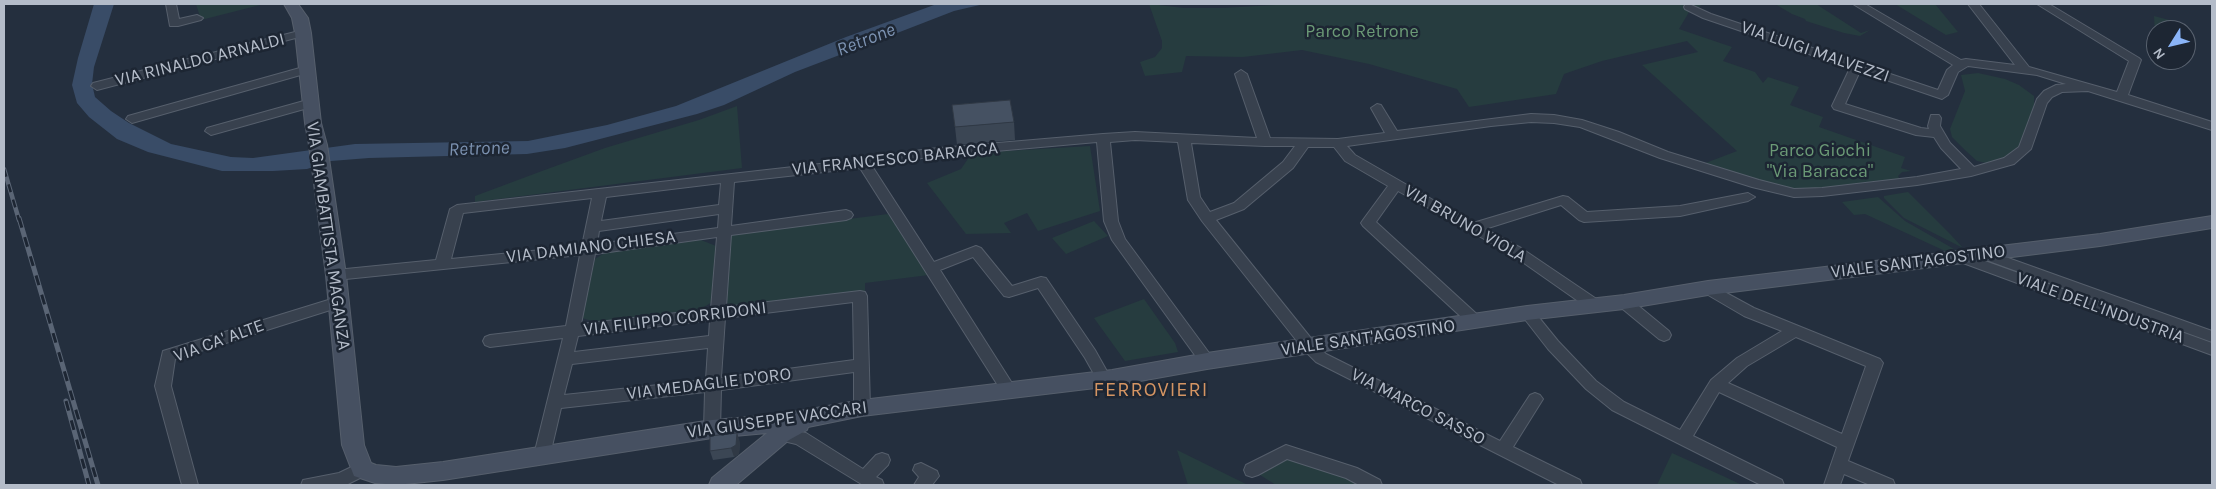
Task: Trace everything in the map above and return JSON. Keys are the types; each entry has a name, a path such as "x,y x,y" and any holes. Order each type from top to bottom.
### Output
{"main road":[{"name":"VIA GIAMBATTISTA MAGANZA","path":"291,4 300,18 303,33 336,275 353,445 362,469"},
{"name":"VIALE SANT'AGOSTINO","path":"1108,378 1207,361 1527,313 1593,304 1624,302 1708,288 2100,240 2212,222"},
{"name":"VIA GIUSEPPE VACCARI","path":"396,476 438,478 542,455 712,430 779,429 809,418 862,408 1108,378"},
{"path":"720,485 779,429"},
{"path":"362,469 375,474 396,476 417,485"}],"street":[{"path":"171,4 174,24 197,18"},
{"path":"1858,4 1960,64"},
{"path":"1973,4 2024,70 2039,77 2049,89 2048,94"},
{"path":"2042,4 2136,60 2121,97"},
{"name":"VIA LUIGI MALVEZZI","path":"1689,7 1707,16 1942,94"},
{"name":"VIA RINALDO ARNALDI","path":"97,86 303,33"},
{"path":"1942,94 1953,70 1966,62 2024,70 2089,87 2212,126"},
{"path":"1856,66 1838,106 1920,132 1938,133"},
{"path":"132,118 307,70"},
{"path":"1241,74 1265,142"},
{"path":"2048,94 2060,88 2089,87"},
{"name":"VIA FRANCESCO BARACCA","path":"442,265 457,209 928,153 1135,136 1265,142 1338,142 1521,119 1554,119 1582,124 1664,155 1794,193 1873,187 1977,170 2008,161 2025,149 2041,102 2048,94"},
{"path":"211,131 311,102"},
{"path":"1377,108 1393,135"},
{"path":"1935,118 1934,126 1945,145 1977,170"},
{"path":"1103,138 1108,174 1111,221 1119,240 1207,361"},
{"name":"VIA MARCO SASSO","path":"1184,138 1193,197 1207,218 1309,346 1321,358 1502,450 1551,480 1574,485"},
{"name":"VIA BRUNO VIOLA","path":"1338,142 1350,158 1516,251 1593,304"},
{"path":"1207,218 1239,206 1288,165 1304,143"},
{"path":"864,162 1009,391"},
{"path":"712,430 713,385 728,177"},
{"path":"1741,179 1748,197"},
{"path":"1396,184 1368,223 1476,322"},
{"path":"542,455 572,331 600,193"},
{"path":"1472,228 1563,200 1584,217 1680,211 1748,197 1794,193"},
{"path":"592,227 727,208"},
{"name":"VIA DAMIANO CHIESA","path":"336,275 587,250 846,215"},
{"path":"932,268 976,251 1009,292 1041,282 1108,378"},
{"name":"VIALE DELL'INDUSTRIA","path":"1983,254 2212,337"},
{"name":"VIALE DELL'INDUSTRIA","path":"1960,257 2212,348"},
{"path":"1708,288 1749,312 1875,363 1845,442 1832,485"},
{"name":"VIA FILIPPO CORRIDONI","path":"490,341 860,296 861,365"},
{"name":"VIA CA' ALTE","path":"190,485 163,386 168,355 338,302"},
{"path":"1624,302 1664,335"},
{"path":"1527,313 1553,345 1591,385 1618,406 1776,485"},
{"path":"1683,440 1693,419 1716,384 1742,362 1795,331"},
{"path":"565,358 716,341"},
{"path":"861,365 862,408"},
{"name":"VIA MEDAGLIE D'ORO","path":"556,402 713,385 861,365"},
{"path":"1716,384 1845,442"},
{"name":"VIA MARCO SASSO","path":"1502,450 1534,399"},
{"path":"779,429 800,438 870,482 882,460"},
{"path":"1252,470 1286,452 1351,473 1374,485"},
{"path":"1838,464 1887,485"},
{"path":"309,485 342,479 362,469"}],"green space":[{"path":"196,4 264,4 201,20"},
{"path":"1149,4 1184,8 1222,8 1293,4 1702,4 1698,8 1692,7 1679,29 1732,47 1723,61 1755,72 1763,83 1768,77 1799,87 1790,105 1823,117 1819,127 1905,157 1901,168 1911,171 1902,172 1898,176 1900,180 1797,191 1703,164 1737,151 1642,65 1698,52 1687,41 1602,61 1564,74 1556,94 1469,107 1457,89 1369,64 1302,50 1243,57 1186,56 1182,72 1145,76 1140,62 1155,57 1162,48 1162,41"},
{"path":"1775,4 1816,4 1861,33 1870,30 1860,36 1844,33 1806,21"},
{"path":"1895,4 1935,4 1958,32 1946,35"},
{"path":"2154,16 2169,20 2154,20"},
{"path":"1978,73 2005,79 2019,85 2034,96 2034,105 2018,148 2003,159 1991,164 1977,161 1952,137 1950,129 1965,91 1961,75"},
{"path":"737,106 742,168 475,202 475,196 542,171 605,148 699,120"},
{"path":"1090,146 1100,211 1038,231 1027,213 1004,223 1011,233 966,234 927,183 961,169 972,153"},
{"path":"1908,192 1963,248 1904,218 1884,198 1884,196"},
{"path":"1878,197 1905,221 1954,249 1945,251 1865,214 1854,215 1842,202"},
{"path":"888,214 929,275 865,283 865,292 723,311 731,234"},
{"path":"1094,221 1108,236 1066,254 1052,238"},
{"path":"701,240 716,246 712,302 701,309 595,322 582,318 595,259 606,252"},
{"path":"1144,299 1175,343 1178,352 1125,361 1094,318"},
{"path":"1177,450 1248,485 1188,485"},
{"path":"1286,452 1351,473 1374,485 1276,485 1252,470"},
{"path":"1672,453 1723,476 1742,485 1657,485"}],"water":[{"name":"Retrone","path":"94,4 114,4 94,67 92,84 95,97 129,123 171,144 231,157 253,158 355,144 528,141 607,125 676,106 846,37 934,5 984,4 954,11 795,72 724,105 697,114 565,148 527,154 369,158 331,161 307,169 222,171 148,152 117,139 89,117 77,103 72,85"}],"building":[{"path":"1010,100 1014,122 955,127 952,105"},
{"path":"737,433 736,445 731,448 710,451 710,436"}],"railway":[{"path":"4,169 19,220"},
{"path":"19,218 98,485"},
{"path":"66,401 89,485"}],"district":[{"name":"FERROVIERI","path":"1151,390"}],"park label":[{"name":"Parco Retrone","path":"1362,32"},
{"name":"Parco Giochi \"Via Baracca\"","path":"1820,161"}]}
